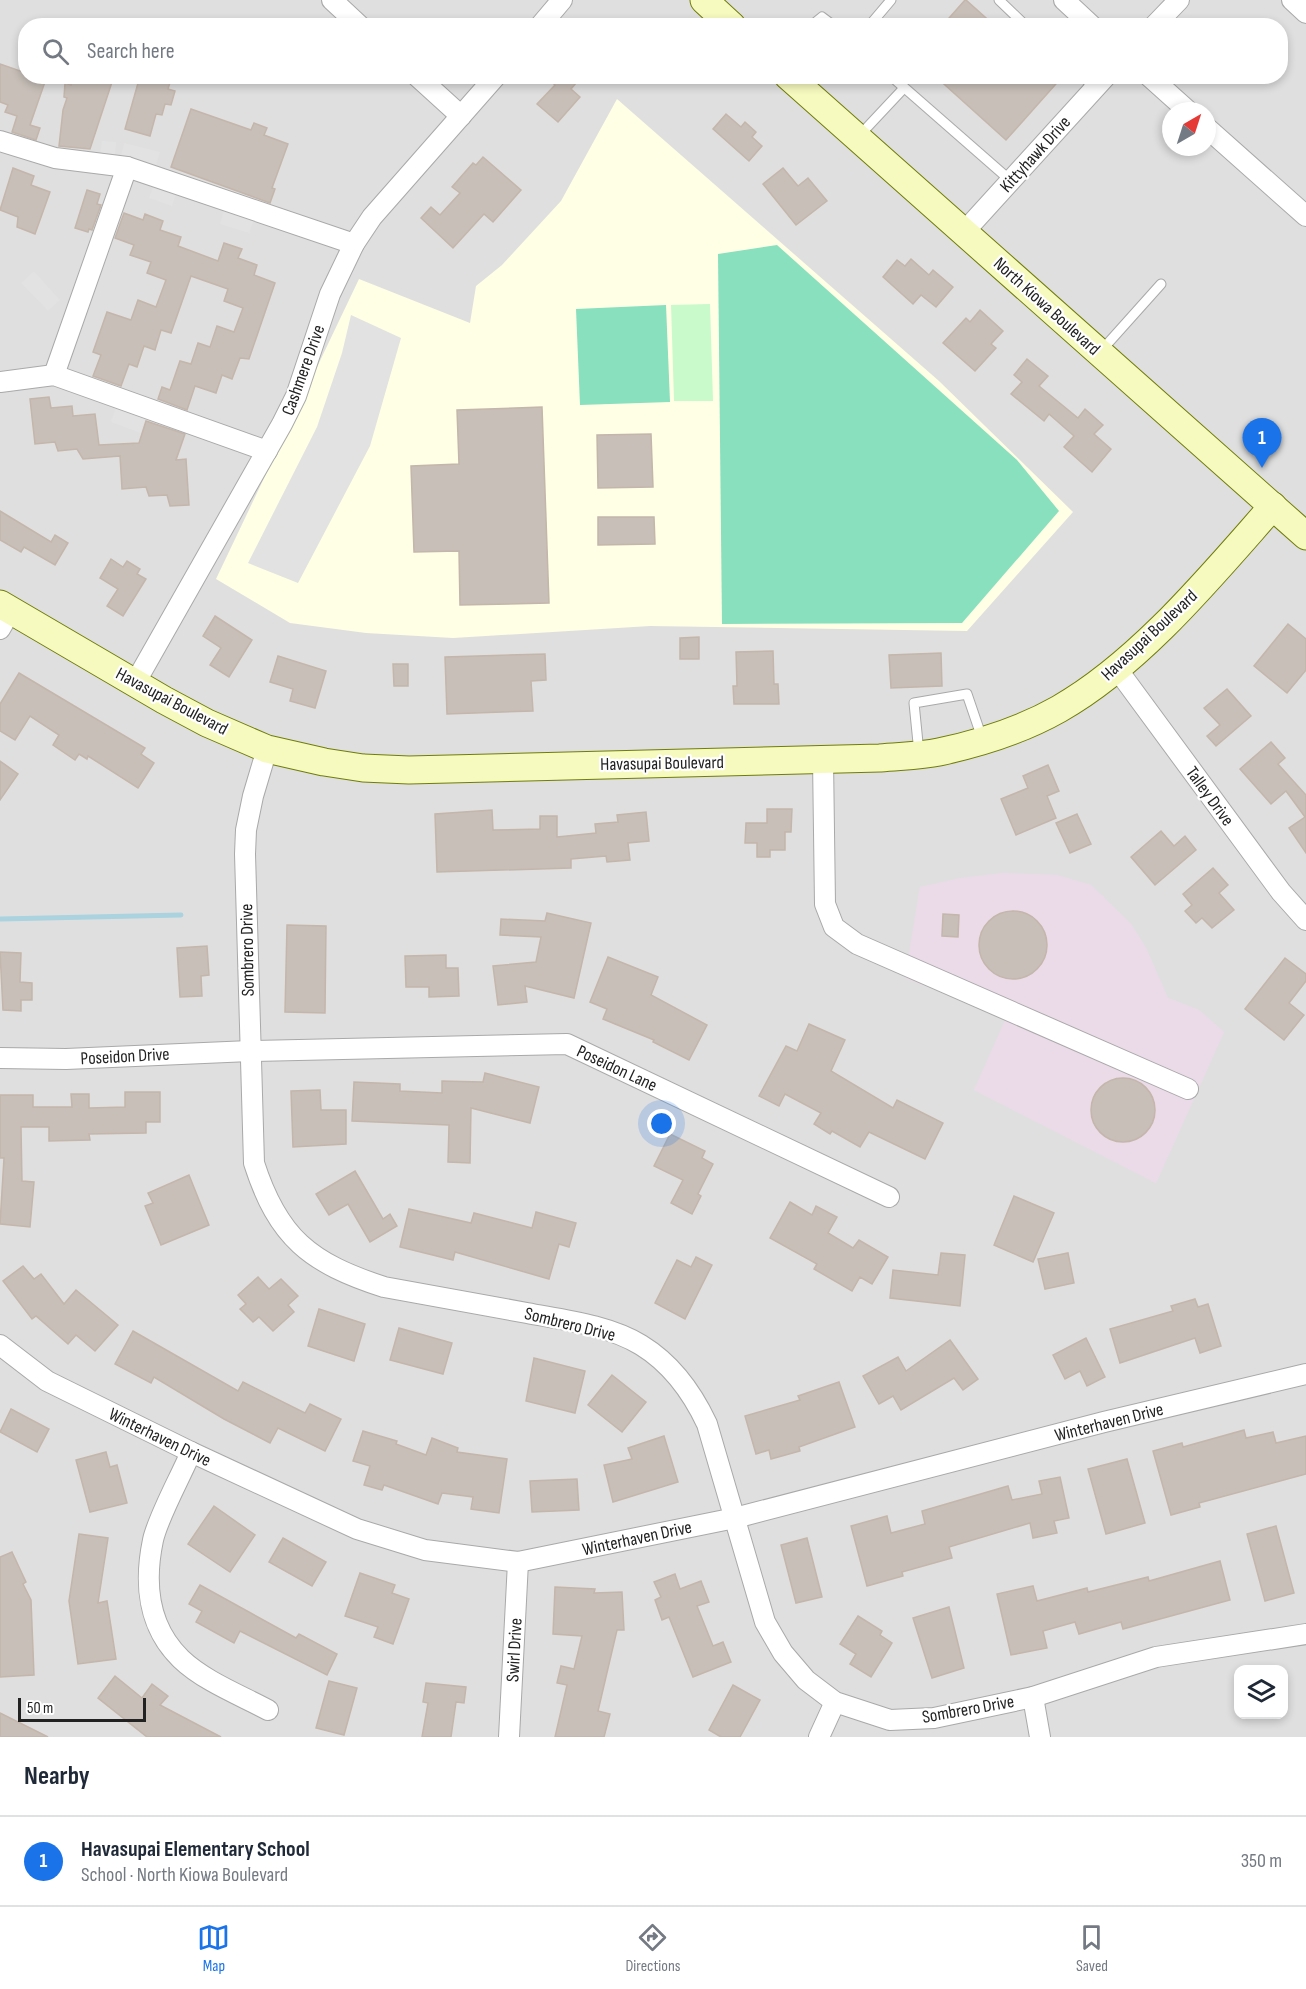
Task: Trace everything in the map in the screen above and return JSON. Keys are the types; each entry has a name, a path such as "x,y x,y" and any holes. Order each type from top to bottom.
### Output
{"street":[{"path":"332,0 351,18"},
{"path":"547,18 562,0"},
{"path":"704,0 723,18"},
{"path":"1064,0 1083,18"},
{"path":"1162,18 1179,0"},
{"path":"1292,0 1306,13"},
{"path":"426,84 461,116"},
{"name":"Cashmere Drive","path":"135,683 296,396 330,294 354,244 372,217 489,84"},
{"name":"North Kiowa Boulevard","path":"797,84 1306,536"},
{"name":"Kittyhawk Drive","path":"964,232 1011,182 1091,84"},
{"path":"1158,84 1178,102"},
{"path":"1216,136 1306,216"},
{"path":"0,141 55,158 127,167 354,244"},
{"path":"54,375 127,167"},
{"path":"0,382 54,375 267,451"},
{"name":"Havasupai Boulevard","path":"4,614 207,723 267,749 363,768 409,770 823,759 936,753 1022,727 1059,709 1117,669 1206,581 1273,506"},
{"name":"Talley Drive","path":"1117,669 1281,892 1306,920"},
{"name":"Sombrero Drive","path":"267,749 246,830 250,1051 254,1163 265,1196 276,1216 296,1241 316,1257 358,1278 384,1287 567,1321 608,1331 640,1344 664,1363 695,1398 707,1424 765,1622 783,1653 806,1680 835,1702 890,1720 934,1718 1033,1697 1156,1657 1306,1634"},
{"path":"823,759 825,904 834,927 857,944 1188,1089"},
{"name":"Poseidon Lane","path":"250,1051 567,1044 889,1197"},
{"name":"Poseidon Drive","path":"0,1058 66,1059 250,1051"},
{"name":"Winterhaven Drive","path":"0,1345 47,1381 191,1452 357,1529 425,1550 518,1562 735,1518 1104,1422 1306,1374"},
{"path":"191,1452 153,1539 148,1583 153,1620 181,1659 205,1676 268,1710"},
{"name":"Swirl Drive","path":"509,1737 518,1562"},
{"path":"1033,1697 1040,1737"},
{"path":"819,1737 835,1702"}],"lane":[{"path":"876,18 891,0"},
{"path":"999,0 1018,18"},
{"path":"900,84 1011,182"},
{"path":"858,138 904,88"},
{"path":"1100,353 1161,284"},
{"path":"919,754 914,703 968,694 982,740"}],"shaded area":[{"path":"0,0 1306,0 1306,1737 0,1737"},
{"path":"617,99 939,381 1073,512 967,631 650,626 453,638 366,633 290,623 216,579 359,279 470,323 476,286 502,265 561,201"},
{"path":"102,141 116,142 115,156 121,156 124,143 160,152 156,166 100,157"},
{"path":"154,185 176,193 172,206 149,198"},
{"path":"224,209 254,220 249,233 220,224"},
{"path":"34,271 60,300 48,311 21,283"},
{"path":"351,315 401,338 370,446 298,583 248,563 317,427 342,353"},
{"path":"116,407 146,417 141,433 111,422"},
{"path":"1003,873 1057,875 1091,885 1131,924 1146,948 1168,998 1199,1010 1224,1032 1156,1183 974,1090 1006,1018 905,978 920,887 961,878"}],"green space":[{"path":"777,245 1017,460 1059,511 962,623 722,624 718,254"},
{"path":"710,304 713,401 674,401 671,305"},
{"path":"666,305 670,402 580,405 576,309"}],"building":[{"path":"966,0 986,18 949,18"},
{"path":"0,64 18,70 18,84 44,84 30,125 40,128 36,140 12,132 17,116 5,112 8,105 0,102"},
{"path":"65,84 111,84 90,149 59,146 63,110 67,98 64,97"},
{"path":"138,84 170,84 168,89 175,91 171,105 165,104 162,115 156,114 150,136 125,129"},
{"path":"575,84 571,89 580,97 558,122 537,104 555,85"},
{"path":"944,84 1056,84 1006,140"},
{"path":"191,109 251,130 254,123 267,128 264,135 288,144 272,188 275,189 270,203 171,167"},
{"path":"726,114 741,127 745,122 756,132 752,137 762,146 749,161 713,129"},
{"path":"483,157 521,190 493,222 484,214 453,248 421,218 431,207 440,215 460,193 452,187 473,163 476,165"},
{"path":"13,168 34,176 31,185 50,192 35,234 17,227 18,217 0,210"},
{"path":"783,168 798,186 808,178 827,201 796,225 763,184"},
{"path":"87,190 100,194 97,204 101,205 92,230 89,229 88,232 75,228"},
{"path":"124,213 143,220 145,214 163,221 160,230 181,237 178,246 218,261 224,243 242,249 238,258 257,265 254,275 275,283 249,359 240,358 232,379 222,375 216,393 195,386 187,410 158,399 162,387 170,390 180,361 191,364 198,343 210,347 217,326 234,332 243,308 224,301 228,289 191,276 171,333 161,330 155,350 144,346 137,367 129,364 121,386 93,376 101,355 93,352 107,312 131,320 138,300 156,307 166,280 147,273 151,262 130,255 134,245 115,238"},
{"path":"911,259 929,275 933,270 953,287 936,307 921,295 913,304 883,277 897,260 905,266"},
{"path":"980,310 1003,331 991,344 996,348 975,371 943,343 966,318 970,322"},
{"path":"1027,359 1048,376 1039,386 1078,418 1085,409 1103,425 1094,434 1111,449 1092,472 1064,447 1074,436 1049,414 1044,421 1011,394 1022,382 1014,375"},
{"path":"49,397 51,408 72,406 73,416 95,414 99,445 139,443 146,421 185,434 176,460 186,459 189,505 170,506 167,495 149,496 146,487 122,489 120,456 83,459 77,449 58,451 55,442 35,444 30,399"},
{"path":"542,407 549,603 460,605 459,551 414,552 411,466 459,464 457,410"},
{"path":"651,434 653,487 598,488 597,435"},
{"path":"0,511 51,542 55,535 68,543 55,565 24,547 21,552 0,540"},
{"path":"598,517 654,517 655,544 598,545"},
{"path":"111,559 123,567 127,561 140,569 137,574 146,579 123,616 107,606 118,589 100,578"},
{"path":"215,616 252,640 229,677 210,665 221,648 203,636"},
{"path":"1288,624 1306,639 1306,670 1287,693 1254,666"},
{"path":"699,637 699,659 680,659 680,638"},
{"path":"773,651 774,684 778,684 779,704 734,704 733,686 737,686 736,652"},
{"path":"941,653 942,686 891,688 889,655"},
{"path":"545,654 546,680 531,681 533,711 447,714 445,657"},
{"path":"278,656 326,671 315,708 290,701 293,689 270,682"},
{"path":"393,664 408,664 408,686 394,686"},
{"path":"19,673 145,748 141,754 154,763 138,788 88,756 87,759 79,754 75,760 53,745 59,735 30,716 15,740 0,731 0,704"},
{"path":"1227,689 1251,716 1216,746 1207,736 1220,725 1204,708"},
{"path":"1271,742 1285,758 1278,764 1306,795 1306,853 1289,828 1305,817 1286,791 1271,804 1240,769"},
{"path":"0,761 18,774 0,800"},
{"path":"1048,765 1059,791 1047,796 1056,818 1016,835 1001,799 1028,788 1023,776"},
{"path":"767,809 792,809 791,832 785,832 785,850 770,850 770,857 757,857 757,843 745,843 746,823 767,823"},
{"path":"492,810 493,830 540,829 540,816 557,816 557,837 596,833 595,824 618,822 617,815 646,812 649,841 628,843 630,860 607,862 606,856 571,859 571,868 437,872 435,814"},
{"path":"1077,814 1091,844 1070,853 1056,823"},
{"path":"1161,831 1174,846 1185,836 1196,850 1155,885 1131,857"},
{"path":"1213,868 1228,885 1219,893 1234,910 1212,928 1202,918 1196,923 1185,911 1192,905 1183,894"},
{"path":"1013,911 1026,914 1037,921 1044,932 1047,945 1044,958 1037,969 1026,976 1013,979 1000,976 989,969 982,958 979,945 982,932 989,921 1000,914"},
{"path":"547,913 591,923 574,998 525,986 527,1002 498,1005 493,966 536,962 541,937 500,935 501,919 545,921"},
{"path":"943,914 959,915 958,937 942,936"},
{"path":"287,925 326,926 325,1013 285,1012"},
{"path":"207,946 209,975 201,976 202,996 180,997 177,948"},
{"path":"0,952 21,953 20,982 32,983 32,1000 21,1000 21,1011 3,1010"},
{"path":"446,955 446,968 458,968 459,996 429,997 429,987 406,987 405,956"},
{"path":"608,957 658,977 651,995 707,1025 689,1060 653,1042 654,1040 603,1019 607,1009 590,1002"},
{"path":"1285,958 1306,974 1306,981 1289,1003 1304,1015 1284,1040 1245,1009"},
{"path":"809,1024 845,1040 831,1071 893,1108 897,1100 943,1123 925,1159 869,1132 860,1147 814,1124 821,1113 785,1094 779,1106 759,1096 786,1046 797,1051"},
{"path":"485,1073 539,1087 530,1123 471,1108 470,1163 448,1162 449,1125 352,1121 354,1082 400,1084 400,1091 442,1093 442,1081 483,1082"},
{"path":"1117,1078 1129,1078 1146,1087 1153,1098 1155,1110 1153,1122 1146,1133 1129,1142 1117,1142 1105,1137 1096,1128 1091,1116 1091,1104 1096,1092 1105,1083"},
{"path":"320,1090 321,1110 346,1110 346,1144 293,1147 291,1091"},
{"path":"125,1092 160,1092 160,1122 146,1122 146,1133 89,1134 90,1140 49,1141 49,1127 21,1127 22,1181 34,1182 30,1227 0,1224 4,1158 0,1158 0,1095 33,1095 33,1107 72,1107 71,1094 89,1094 89,1108 125,1107"},
{"path":"670,1134 705,1151 702,1158 713,1164 698,1194 701,1196 692,1214 671,1203 683,1180 654,1166"},
{"path":"355,1171 383,1219 390,1214 397,1226 370,1242 348,1204 329,1215 316,1194"},
{"path":"189,1175 209,1225 161,1245 145,1206 153,1203 148,1193"},
{"path":"1014,1196 1054,1213 1033,1262 994,1245"},
{"path":"790,1202 812,1215 816,1206 837,1217 828,1233 853,1248 859,1240 888,1257 872,1284 860,1277 852,1291 814,1269 817,1264 770,1238"},
{"path":"409,1209 471,1223 474,1213 532,1228 536,1212 576,1223 569,1247 559,1244 549,1279 455,1252 453,1260 400,1247"},
{"path":"941,1253 965,1255 960,1306 890,1298 893,1270 938,1275"},
{"path":"1068,1253 1074,1283 1045,1289 1038,1259"},
{"path":"696,1257 712,1265 685,1319 655,1303 677,1260 691,1267"},
{"path":"23,1266 34,1279 41,1274 64,1304 76,1290 118,1325 95,1351 76,1335 68,1344 36,1316 32,1319 3,1281"},
{"path":"258,1277 269,1289 281,1279 298,1296 288,1305 294,1312 273,1331 259,1317 253,1322 240,1309 246,1304 238,1295"},
{"path":"1195,1299 1198,1307 1208,1304 1221,1346 1200,1353 1195,1338 1120,1363 1110,1329 1173,1311 1171,1306"},
{"path":"319,1309 365,1324 354,1361 308,1346"},
{"path":"399,1328 452,1343 443,1374 390,1360"},
{"path":"133,1331 238,1391 243,1382 305,1413 310,1404 341,1419 325,1451 278,1428 270,1443 224,1419 154,1377 151,1383 115,1364"},
{"path":"1086,1338 1105,1377 1087,1386 1080,1371 1065,1379 1053,1355"},
{"path":"950,1340 978,1379 963,1390 954,1378 901,1410 893,1396 879,1404 863,1376 898,1357 906,1371"},
{"path":"534,1358 585,1371 575,1413 526,1401"},
{"path":"612,1375 646,1402 622,1432 588,1405"},
{"path":"839,1382 855,1427 799,1447 800,1451 771,1459 769,1450 756,1454 745,1416 800,1400 798,1396"},
{"path":"11,1409 49,1429 37,1452 0,1432"},
{"path":"1244,1430 1246,1438 1273,1432 1276,1443 1306,1436 1306,1474 1199,1503 1200,1507 1171,1515 1153,1451 1182,1443 1183,1447"},
{"path":"363,1431 397,1441 396,1444 426,1455 432,1438 458,1448 457,1452 507,1459 499,1513 471,1509 473,1497 442,1493 438,1504 384,1485 382,1490 364,1485 370,1466 353,1461"},
{"path":"664,1436 678,1482 613,1502 604,1465 632,1459 628,1448"},
{"path":"106,1452 110,1467 117,1465 127,1503 90,1512 76,1460"},
{"path":"1127,1459 1145,1523 1106,1534 1088,1469"},
{"path":"1060,1477 1069,1518 1054,1521 1057,1533 1033,1538 1030,1523 949,1547 952,1558 902,1572 903,1576 867,1586 851,1526 887,1516 891,1533 925,1524 922,1511 1008,1486 1012,1500 1042,1494 1039,1481"},
{"path":"577,1479 579,1510 532,1512 530,1481"},
{"path":"214,1506 255,1535 230,1572 188,1544"},
{"path":"1276,1526 1294,1593 1265,1601 1247,1534"},
{"path":"79,1534 108,1538 98,1603 107,1601 116,1659 78,1664 69,1601"},
{"path":"283,1538 326,1562 312,1586 269,1562"},
{"path":"807,1538 822,1597 796,1603 781,1545"},
{"path":"12,1552 26,1582 23,1584 31,1600 34,1675 0,1677 0,1557"},
{"path":"1220,1561 1230,1600 1123,1629 1121,1622 1079,1634 1075,1622 1043,1631 1047,1648 1011,1655 997,1594 1033,1586 1037,1601 1087,1588 1088,1592 1148,1577 1149,1581"},
{"path":"360,1573 395,1585 392,1593 409,1599 393,1644 374,1637 378,1627 345,1616"},
{"path":"675,1574 680,1589 701,1581 709,1602 697,1606 713,1646 723,1642 731,1662 693,1677 669,1617 662,1620 655,1600 661,1597 654,1582"},
{"path":"200,1585 296,1638 299,1634 337,1654 327,1675 240,1631 234,1643 196,1622 202,1611 189,1604"},
{"path":"555,1587 595,1589 594,1593 622,1592 624,1630 617,1630 598,1711 610,1714 604,1737 555,1737 567,1685 557,1683 561,1666 574,1669 582,1636 553,1634"},
{"path":"949,1607 964,1668 932,1678 913,1618"},
{"path":"858,1616 882,1631 880,1635 892,1643 871,1677 850,1664 856,1654 840,1644"},
{"path":"115,1676 142,1698 152,1684 168,1696 160,1705 221,1737 147,1737 98,1698"},
{"path":"329,1681 357,1688 344,1735 316,1728"},
{"path":"426,1683 466,1687 464,1703 456,1702 451,1737 422,1737 428,1703 423,1702"},
{"path":"733,1685 760,1700 740,1737 721,1737 709,1730"},
{"path":"0,1713 48,1737 0,1737"}],"waterway":[{"path":"0,919 181,915"}],"place":[{"name":"Havasupai Elementary School","path":"1262,468"}]}
